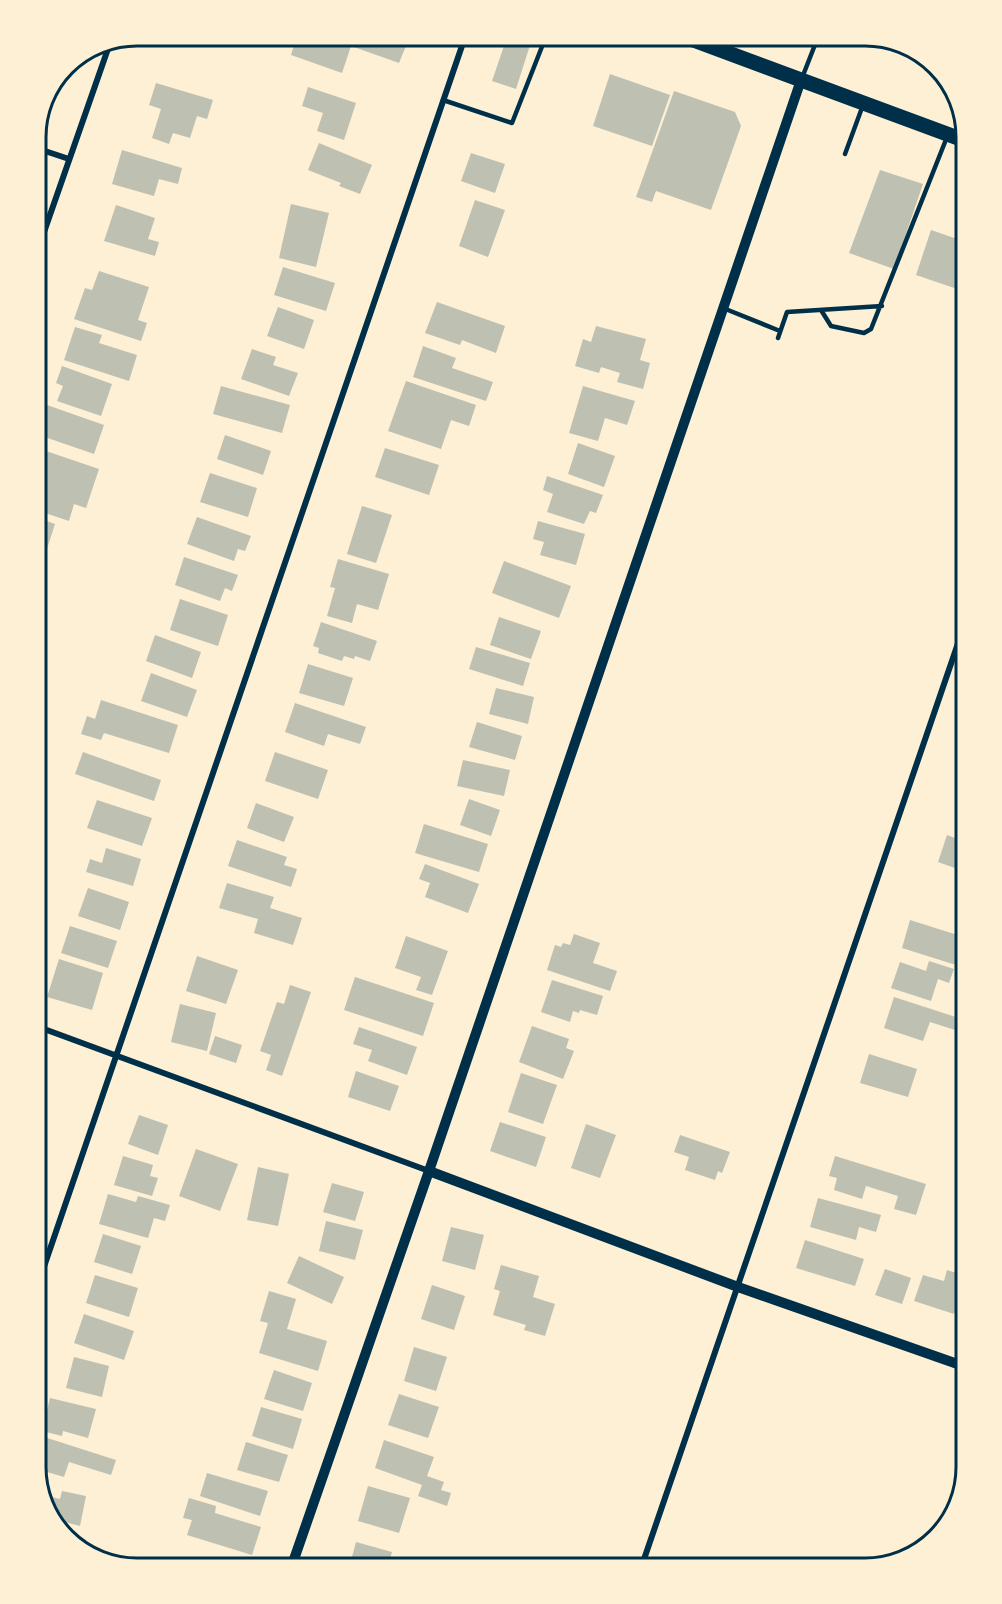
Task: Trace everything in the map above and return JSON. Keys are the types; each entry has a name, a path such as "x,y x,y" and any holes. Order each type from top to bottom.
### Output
{"main road":[{"path":"712,47 956,134"}],"street":[{"path":"46,1261 462,46"},
{"path":"47,223 107,52"},
{"path":"295,1557 801,80"},
{"path":"47,152 69,159"},
{"path":"645,1558 956,649"},
{"path":"46,1030 738,1287 956,1363"}],"lane":[{"path":"443,100 512,123 542,47"},
{"path":"801,80 814,47"},
{"path":"845,154 864,103"},
{"path":"821,310 831,326 864,333 871,329 956,142"},
{"path":"778,338 787,312 882,306"},
{"path":"723,308 780,332"}],"building":[{"path":"294,46 351,46 342,73 291,55"},
{"path":"352,46 406,46 399,63"},
{"path":"504,46 530,47 516,89 492,81"},
{"path":"610,74 670,95 652,146 593,126"},
{"path":"156,83 213,100 207,119 197,116 190,138 173,133 169,144 152,138 161,109 149,105"},
{"path":"308,87 356,103 344,140 317,131 323,113 302,106"},
{"path":"674,91 735,112 741,126 711,210 656,191 652,202 636,197"},
{"path":"319,143 372,165 360,194 339,186 341,183 308,170"},
{"path":"122,150 182,168 178,184 159,179 154,196 112,184"},
{"path":"471,153 505,164 495,193 461,181"},
{"path":"880,170 923,184 894,269 849,253"},
{"path":"475,200 505,210 488,257 459,246"},
{"path":"291,204 329,213 316,267 279,258"},
{"path":"116,205 155,218 148,239 159,242 155,256 104,241"},
{"path":"931,230 956,239 956,289 916,275"},
{"path":"283,267 335,283 326,311 274,295"},
{"path":"99,271 149,287 138,320 147,323 141,341 74,319 85,288 92,290"},
{"path":"437,302 505,326 496,353 462,340 460,345 425,333"},
{"path":"278,307 314,320 304,349 267,336"},
{"path":"596,326 646,339 640,360 650,363 643,389 617,382 620,373 601,367 599,373 575,366 583,339 591,342"},
{"path":"75,327 102,335 99,343 137,355 129,381 64,360"},
{"path":"423,346 456,358 452,368 493,382 486,401 413,377"},
{"path":"252,349 276,357 273,365 298,373 289,396 241,379"},
{"path":"62,366 112,384 101,416 57,401 63,386 56,383"},
{"path":"406,381 476,405 469,426 451,420 441,449 388,431"},
{"path":"221,386 290,405 282,433 213,414"},
{"path":"583,386 635,401 627,425 605,418 598,441 569,433"},
{"path":"47,406 104,425 94,454 47,438"},
{"path":"225,435 271,451 263,475 217,459"},
{"path":"578,443 615,456 604,487 568,474"},
{"path":"385,448 439,465 429,495 375,477"},
{"path":"47,451 99,469 86,508 74,504 69,521 47,514"},
{"path":"210,473 257,488 248,517 200,502"},
{"path":"547,476 603,495 596,513 590,511 584,524 547,512 553,494 543,490"},
{"path":"362,506 392,515 376,563 347,554"},
{"path":"197,517 251,536 245,551 238,549 234,561 187,544"},
{"path":"47,521 55,524 47,550"},
{"path":"538,521 585,534 576,565 540,555 544,542 533,539"},
{"path":"184,557 238,575 232,591 225,588 220,601 175,585"},
{"path":"338,559 389,574 378,610 357,604 352,623 327,616 335,588 330,587"},
{"path":"504,561 571,586 559,618 492,593"},
{"path":"180,599 228,615 218,646 170,630"},
{"path":"499,617 541,631 531,659 490,645"},
{"path":"321,622 377,641 370,661 355,656 354,659 344,656 342,661 318,653 319,648 313,646"},
{"path":"155,635 201,652 192,678 146,661"},
{"path":"476,647 530,663 523,686 469,669"},
{"path":"308,664 353,678 344,706 299,693"},
{"path":"151,673 197,690 187,717 141,701"},
{"path":"496,688 534,697 528,724 489,714"},
{"path":"101,700 178,725 169,753 104,733 101,740 81,734 87,716 95,719"},
{"path":"295,703 366,727 360,744 328,734 324,746 285,732"},
{"path":"477,722 522,736 515,760 469,747"},
{"path":"83,752 161,780 154,801 75,774"},
{"path":"275,752 328,770 318,799 265,781"},
{"path":"463,760 510,770 504,796 457,786"},
{"path":"469,799 500,810 491,836 460,825"},
{"path":"97,800 152,818 142,846 87,828"},
{"path":"256,803 294,817 284,842 247,828"},
{"path":"424,824 488,844 479,872 415,853"},
{"path":"947,835 956,838 956,868 938,862"},
{"path":"237,840 287,857 284,865 297,869 291,887 228,866"},
{"path":"106,848 141,859 133,886 86,872 90,859 102,863"},
{"path":"425,864 479,884 468,913 425,897 430,883 419,879"},
{"path":"227,883 274,897 270,908 302,918 293,945 254,933 258,919 219,908"},
{"path":"88,888 129,902 120,930 78,916"},
{"path":"910,920 956,934 956,965 902,948"},
{"path":"70,926 117,941 108,968 61,953"},
{"path":"574,934 600,943 593,963 617,971 610,991 547,970 555,945 561,947 563,943 570,945"},
{"path":"406,936 448,951 432,995 416,990 421,977 395,968"},
{"path":"197,956 238,970 226,1004 186,991"},
{"path":"59,959 103,973 92,1010 47,997"},
{"path":"929,961 954,969 949,983 938,979 931,1001 891,988 900,962 926,971"},
{"path":"355,977 434,1003 423,1036 344,1010"},
{"path":"552,980 603,996 597,1015 580,1010 579,1013 573,1011 570,1022 541,1012"},
{"path":"290,985 311,992 282,1076 266,1070 271,1055 260,1051 277,1002 284,1004"},
{"path":"894,997 956,1017 956,1030 930,1022 923,1041 884,1028"},
{"path":"180,1004 216,1013 207,1051 171,1042"},
{"path":"532,1026 569,1039 566,1048 574,1051 563,1079 519,1062"},
{"path":"359,1027 417,1047 407,1075 368,1061 372,1050 353,1044"},
{"path":"215,1036 242,1045 236,1063 209,1054"},
{"path":"869,1054 917,1069 908,1097 860,1083"},
{"path":"356,1071 399,1086 390,1111 348,1097"},
{"path":"521,1073 557,1085 543,1124 508,1112"},
{"path":"139,1115 168,1125 158,1155 128,1144"},
{"path":"500,1122 546,1137 536,1167 490,1151"},
{"path":"586,1124 616,1135 600,1178 571,1168"},
{"path":"680,1135 730,1152 722,1173 718,1171 715,1180 685,1170 689,1157 674,1152"},
{"path":"196,1149 238,1164 220,1211 179,1196"},
{"path":"123,1156 153,1165 150,1176 158,1178 152,1196 114,1185"},
{"path":"835,1156 926,1184 916,1215 894,1209 898,1196 866,1186 862,1199 834,1190 837,1178 829,1176"},
{"path":"258,1167 289,1174 278,1226 247,1220"},
{"path":"332,1183 364,1192 355,1221 323,1212"},
{"path":"108,1194 136,1202 138,1196 170,1205 165,1221 154,1218 148,1238 99,1224"},
{"path":"818,1198 881,1215 876,1232 859,1227 856,1240 810,1227"},
{"path":"326,1221 363,1230 355,1260 319,1251"},
{"path":"451,1227 484,1235 475,1270 442,1261"},
{"path":"103,1234 141,1246 132,1274 94,1262"},
{"path":"805,1240 864,1259 855,1286 796,1268"},
{"path":"299,1256 344,1277 332,1304 287,1283"},
{"path":"501,1265 539,1276 533,1297 555,1304 545,1336 524,1330 526,1325 493,1315 500,1291 494,1289"},
{"path":"885,1269 911,1278 902,1304 875,1295"},
{"path":"947,1270 956,1273 954,1314 914,1301 923,1275 944,1281"},
{"path":"95,1275 138,1288 129,1317 86,1303"},
{"path":"432,1285 465,1296 454,1330 421,1319"},
{"path":"269,1291 296,1299 287,1329 327,1341 318,1371 259,1353 268,1323 260,1321"},
{"path":"84,1314 134,1331 124,1360 74,1343"},
{"path":"414,1347 447,1357 436,1391 404,1381"},
{"path":"74,1357 109,1366 102,1397 66,1388"},
{"path":"274,1370 312,1383 303,1411 264,1399"},
{"path":"399,1394 439,1407 428,1438 388,1425"},
{"path":"50,1398 96,1409 88,1438 63,1431 62,1436 46,1432 46,1414"},
{"path":"261,1407 302,1419 293,1449 252,1436"},
{"path":"46,1438 116,1460 111,1475 69,1462 64,1477 47,1472"},
{"path":"384,1440 434,1457 427,1476 444,1482 441,1490 451,1493 447,1506 418,1496 422,1485 375,1468"},
{"path":"246,1442 288,1455 279,1482 237,1470"},
{"path":"207,1473 268,1491 260,1516 200,1496"},
{"path":"368,1486 410,1498 399,1533 358,1521"},
{"path":"62,1491 86,1496 80,1526 66,1522 51,1497 60,1499"},
{"path":"189,1498 216,1506 215,1513 261,1527 252,1555 187,1535 192,1520 183,1518"},
{"path":"356,1542 392,1552 390,1557 352,1557"}]}
